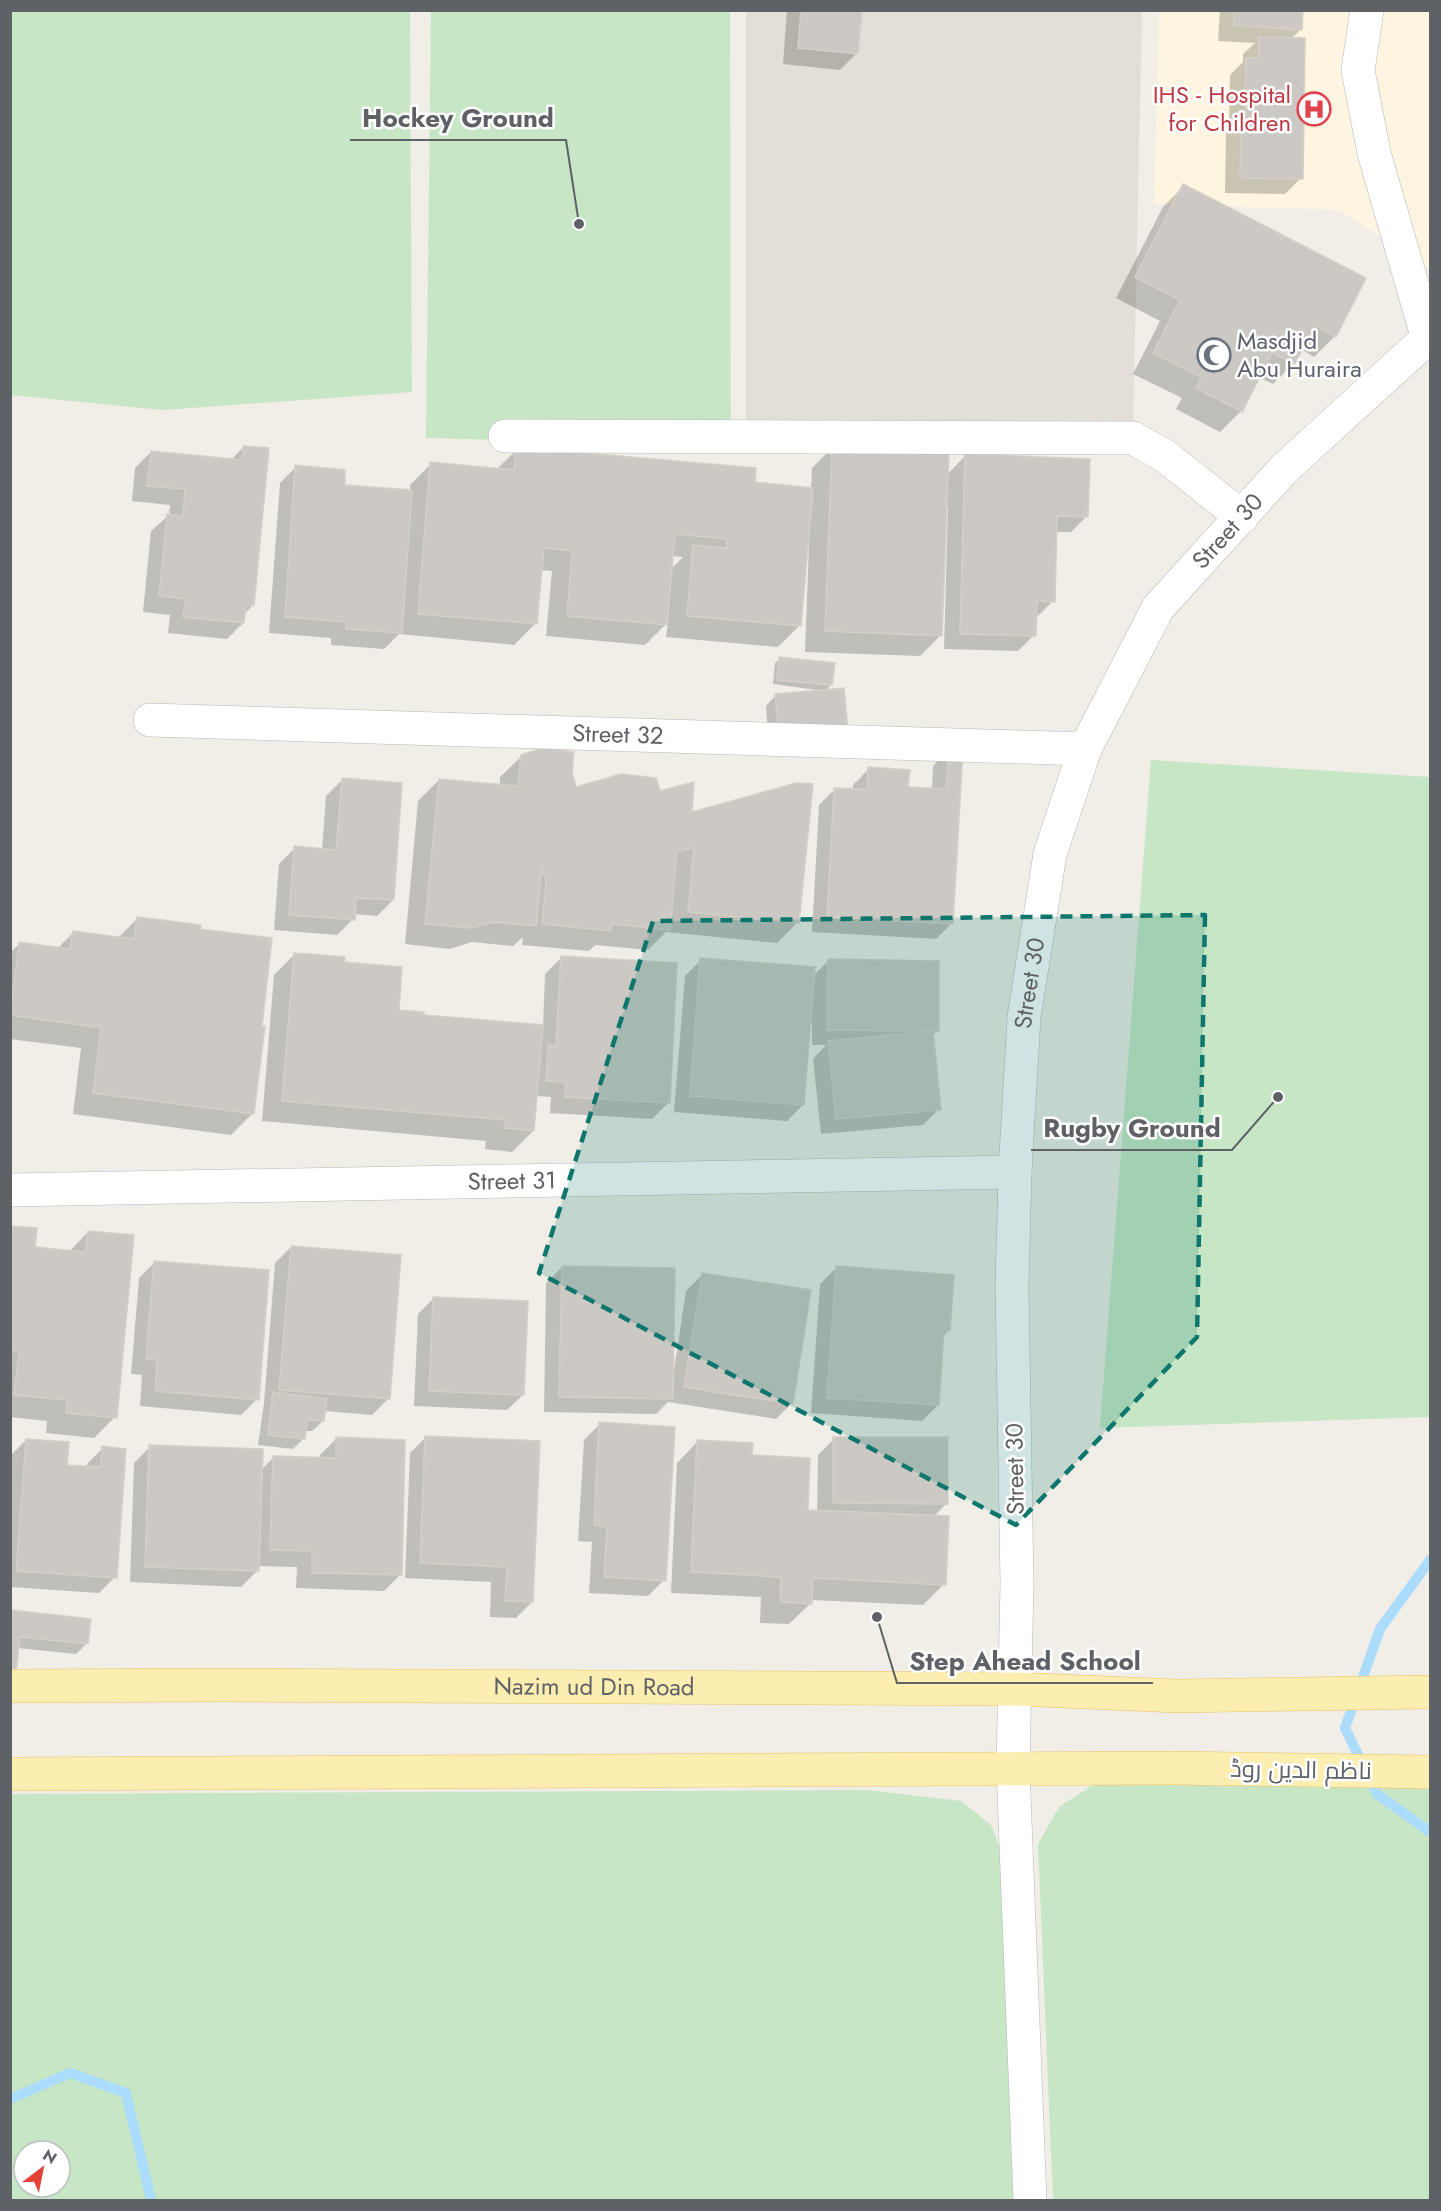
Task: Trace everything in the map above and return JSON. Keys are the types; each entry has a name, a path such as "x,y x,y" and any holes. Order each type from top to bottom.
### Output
{"main road":[{"name":"Nazim ud Din Road","path":"10,1686 1014,1689 1176,1696 1431,1692"},
{"name":"ناظم الدین روڈ","path":"1013,1769 1172,1768 1431,1772"},
{"path":"10,1774 1013,1769"}],"street":[{"path":"1367,10 1358,70 1374,153 1429,338"},
{"name":"Street 30","path":"1030,2200 1013,1769 1017,1584 1012,1287 1015,1172 1024,1017 1050,854 1085,749 1158,608 1285,468 1429,338"},
{"path":"505,436 1133,438 1165,456 1242,517"},
{"name":"Street 32","path":"150,720 1085,749"},
{"name":"Street 31","path":"10,1190 1015,1172"}],"highlighted area":[{"path":"1205,915 1197,1337 1016,1525 539,1273 653,921"}],"shaded area":[{"path":"746,11 1142,11 1133,431 746,446"},
{"path":"1159,11 1430,11 1430,267 1411,271 1377,234 1339,210 1154,204"}],"green space":[{"path":"10,11 410,11 412,392 163,410 11,395"},
{"path":"431,11 730,11 731,446 426,438"},
{"path":"1151,760 1430,777 1430,1417 1100,1428"},
{"path":"1430,1781 1430,2200 1053,2200 1038,1844 1059,1807 1097,1782"},
{"path":"866,1790 961,1801 991,1825 1004,1858 1013,2200 11,2200 10,1794"}],"building":[{"path":"801,10 862,10 858,54 798,48"},
{"path":"1234,10 1303,10 1302,30 1234,25"},
{"path":"1259,37 1305,38 1303,179 1240,178 1241,115 1245,115 1246,58 1259,58"},
{"name":"Masdjid Abu Huraira","path":"1183,184 1366,278 1336,337 1315,325 1295,364 1272,353 1242,412 1196,388 1201,377 1153,353 1180,300 1135,277"},
{"path":"243,446 269,448 254,606 246,605 244,623 183,617 186,599 159,596 167,514 183,516 185,489 147,486 151,451 242,460"},
{"path":"832,446 949,450 942,636 825,631"},
{"path":"516,447 756,468 755,482 813,488 801,626 687,616 693,545 727,548 727,539 675,534 667,625 567,616 572,551 544,548 537,624 418,614 430,462 514,470"},
{"path":"965,454 1090,459 1088,517 1057,516 1055,602 1037,601 1036,636 960,634"},
{"path":"295,465 345,470 345,485 412,490 402,633 346,629 346,622 285,617"},
{"path":"779,657 835,663 832,685 777,680"},
{"path":"844,688 848,731 779,737 775,694"},
{"path":"541,748 574,752 572,772 576,787 621,774 656,778 660,791 694,782 692,812 796,783 813,784 799,923 688,912 694,847 677,852 670,930 612,924 611,931 542,924 546,883 542,867 536,926 494,922 471,928 425,924 439,779 518,786 521,755"},
{"path":"949,748 963,749 953,924 827,917 834,788 867,789 868,767 910,770 908,787 946,789"},
{"path":"342,778 402,783 394,900 356,898 355,920 289,915 294,846 336,850"},
{"path":"137,917 201,925 200,929 272,938 262,1026 265,1026 254,1114 93,1093 101,1028 10,1015 19,942 70,949 73,931 134,939"},
{"path":"294,953 345,957 344,962 402,967 399,1010 424,1012 424,1015 543,1025 534,1131 505,1128 506,1120 282,1101"},
{"path":"561,956 677,963 670,1103 565,1097 566,1082 546,1081 548,1044 556,1045"},
{"path":"700,958 815,967 804,1105 690,1096"},
{"path":"828,959 939,961 939,1031 827,1030"},
{"path":"933,1031 941,1110 836,1119 828,1041"},
{"path":"10,1226 37,1228 35,1247 85,1252 88,1231 134,1235 117,1418 66,1413 67,1400 14,1395 19,1351 10,1350"},
{"path":"291,1246 401,1255 390,1399 279,1390"},
{"path":"154,1261 269,1270 259,1400 155,1391 157,1360 146,1359"},
{"path":"562,1266 675,1268 673,1399 559,1397"},
{"path":"836,1266 954,1275 950,1331 944,1330 939,1405 827,1398"},
{"path":"702,1273 811,1290 793,1404 684,1387"},
{"path":"433,1297 528,1301 524,1395 429,1391"},
{"path":"273,1392 327,1399 324,1421 307,1420 305,1439 268,1435"},
{"path":"599,1422 675,1427 666,1581 604,1577 607,1527 594,1525"},
{"path":"425,1436 540,1441 533,1602 505,1601 507,1567 420,1563"},
{"path":"336,1437 405,1440 402,1575 312,1573 312,1551 270,1550 273,1456 336,1458"},
{"path":"833,1437 948,1437 948,1504 833,1503"},
{"path":"26,1439 69,1442 67,1465 101,1467 102,1446 126,1449 117,1578 16,1571"},
{"path":"697,1440 753,1443 752,1455 810,1458 808,1510 949,1516 946,1585 813,1578 812,1604 780,1602 781,1577 691,1572"},
{"path":"149,1445 263,1449 259,1571 145,1567"},
{"path":"10,1610 91,1619 88,1644 20,1637 16,1672 10,1671"}],"waterway":[{"path":"1430,1560 1380,1629 1345,1728 1377,1794 1430,1832"},
{"path":"10,2099 70,2073 126,2093 151,2200"}],"place":[{"name":"IHS - Hospital for Children","path":"1314,109"},
{"name":"Hockey Ground","path":"579,224"},
{"name":"Masdjid Abu Huraira","path":"1214,355"},
{"name":"Rugby Ground","path":"1278,1097"},
{"name":"Step Ahead School","path":"877,1617"}]}
